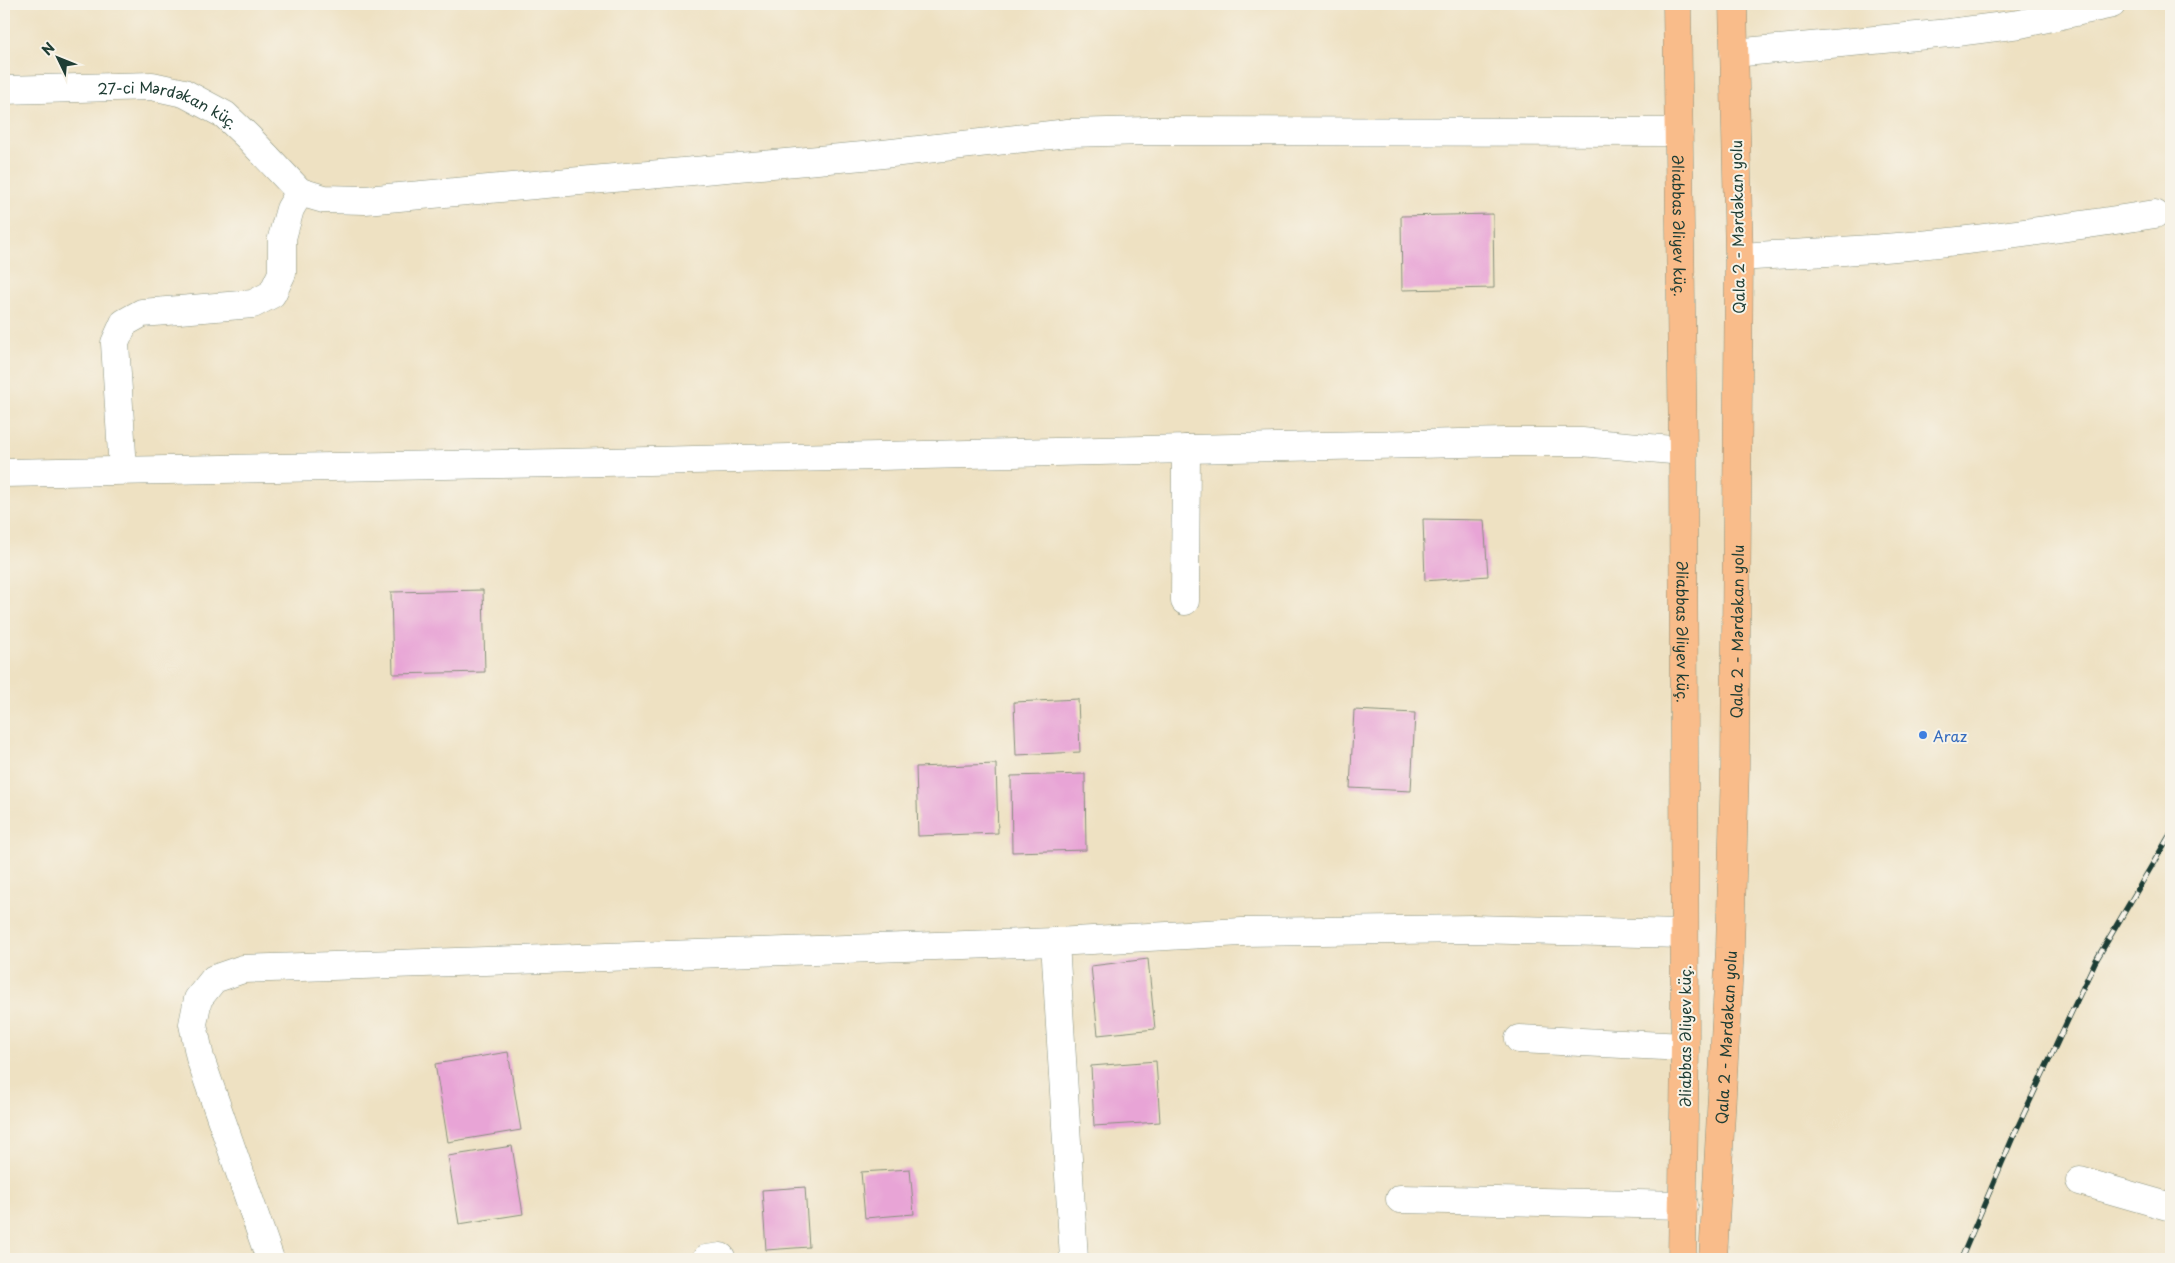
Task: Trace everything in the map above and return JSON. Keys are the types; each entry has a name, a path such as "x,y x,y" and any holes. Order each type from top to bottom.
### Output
{"main road":[{"name":"Əliabbas Əliyev küç.","path":"1677,4 1683,451 1684,1205 1682,1259"},
{"name":"Qala 2 - Mərdəkan yolu","path":"1713,1259 1730,948 1734,767 1739,256 1733,4"}],"street":[{"path":"1734,52 1994,27 2085,11 2112,4"},
{"name":"27-ci Mərdəkan küç.","path":"4,90 152,86 184,93 225,115 248,136 300,192"},
{"path":"122,470 115,343 124,323 142,313 253,304 272,294 282,273 282,238 290,209 300,192 324,198 365,200 874,154 1068,133 1147,131 1679,132"},
{"path":"1739,256 1928,244 2055,229 2155,214"},
{"path":"4,473 1582,442 1683,451"},
{"path":"1185,601 1186,449"},
{"path":"270,1259 200,1058 193,1024 198,999 214,980 243,969 1055,942 1242,932 1473,929 1683,934"},
{"path":"1055,942 1074,1259"},
{"path":"1519,1039 1684,1047"},
{"path":"2080,1181 2171,1207"},
{"path":"1400,1198 1684,1205"}],"building":[{"path":"1493,214 1494,288 1402,290 1401,216"},
{"path":"1423,519 1484,520 1488,576 1425,581"},
{"path":"483,590 485,672 393,674 391,592"},
{"path":"1078,699 1080,752 1016,755 1014,702"},
{"path":"1354,710 1415,713 1411,791 1350,788"},
{"path":"996,764 998,833 918,836 916,767"},
{"path":"1085,774 1086,850 1012,852 1011,776"},
{"path":"1148,959 1155,1029 1098,1035 1091,966"},
{"path":"508,1052 521,1130 448,1142 435,1064"},
{"path":"1156,1061 1160,1122 1094,1126 1091,1066"},
{"path":"512,1146 523,1214 459,1224 448,1156"},
{"path":"910,1169 914,1214 865,1218 861,1172"},
{"path":"805,1187 809,1247 766,1250 762,1190"}],"railway":[{"path":"1961,1259 2013,1137 2095,962 2171,833"}],"place":[{"name":"Araz","path":"1923,735"}]}
